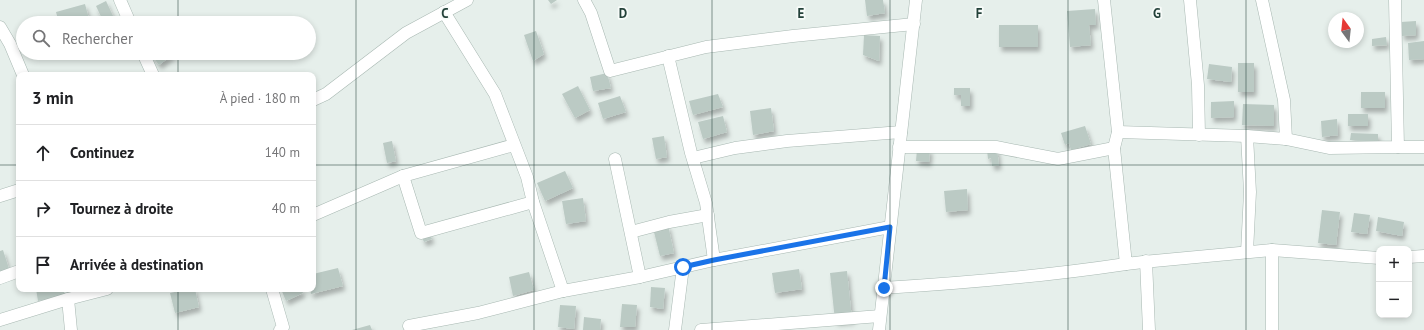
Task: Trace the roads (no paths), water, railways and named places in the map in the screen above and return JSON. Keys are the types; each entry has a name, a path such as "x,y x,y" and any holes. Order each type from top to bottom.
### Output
{"street":[{"path":"120,0 127,16"},
{"path":"316,99 326,94 406,33 467,0"},
{"path":"584,0 591,14 610,71 706,47 794,36 914,24"},
{"path":"879,330 916,0"},
{"path":"1104,0 1118,132 1114,148 1126,264"},
{"path":"1190,0 1198,85 1199,135"},
{"path":"1262,0 1284,100 1286,139"},
{"path":"1395,0 1398,147"},
{"path":"444,12 495,94 527,177 533,202 563,291"},
{"path":"2,35 20,72"},
{"path":"668,56 693,158 706,203 714,260"},
{"path":"147,60 152,72"},
{"path":"693,158 735,148 787,141 901,132"},
{"path":"1118,132 1247,136 1286,139 1329,148 1424,147"},
{"path":"1247,136 1250,192 1247,252"},
{"path":"316,214 404,176 514,145"},
{"path":"899,147 996,147 1058,160 1114,148"},
{"path":"615,159 640,277"},
{"path":"404,176 421,233 533,202"},
{"path":"0,196 16,191"},
{"path":"631,232 669,222 708,215"},
{"path":"409,326 478,313 563,291 640,277 714,260 890,227"},
{"path":"1272,250 1272,330"},
{"path":"884,288 964,283 1051,275 1146,261 1272,250 1376,258"},
{"path":"1412,256 1424,256"},
{"path":"1146,261 1149,330"},
{"path":"675,330 683,267"},
{"path":"0,278 16,272"},
{"path":"0,320 95,292"},
{"path":"273,292 283,327 280,330"},
{"path":"68,299 71,330"},
{"path":"701,330 880,316"}]}
